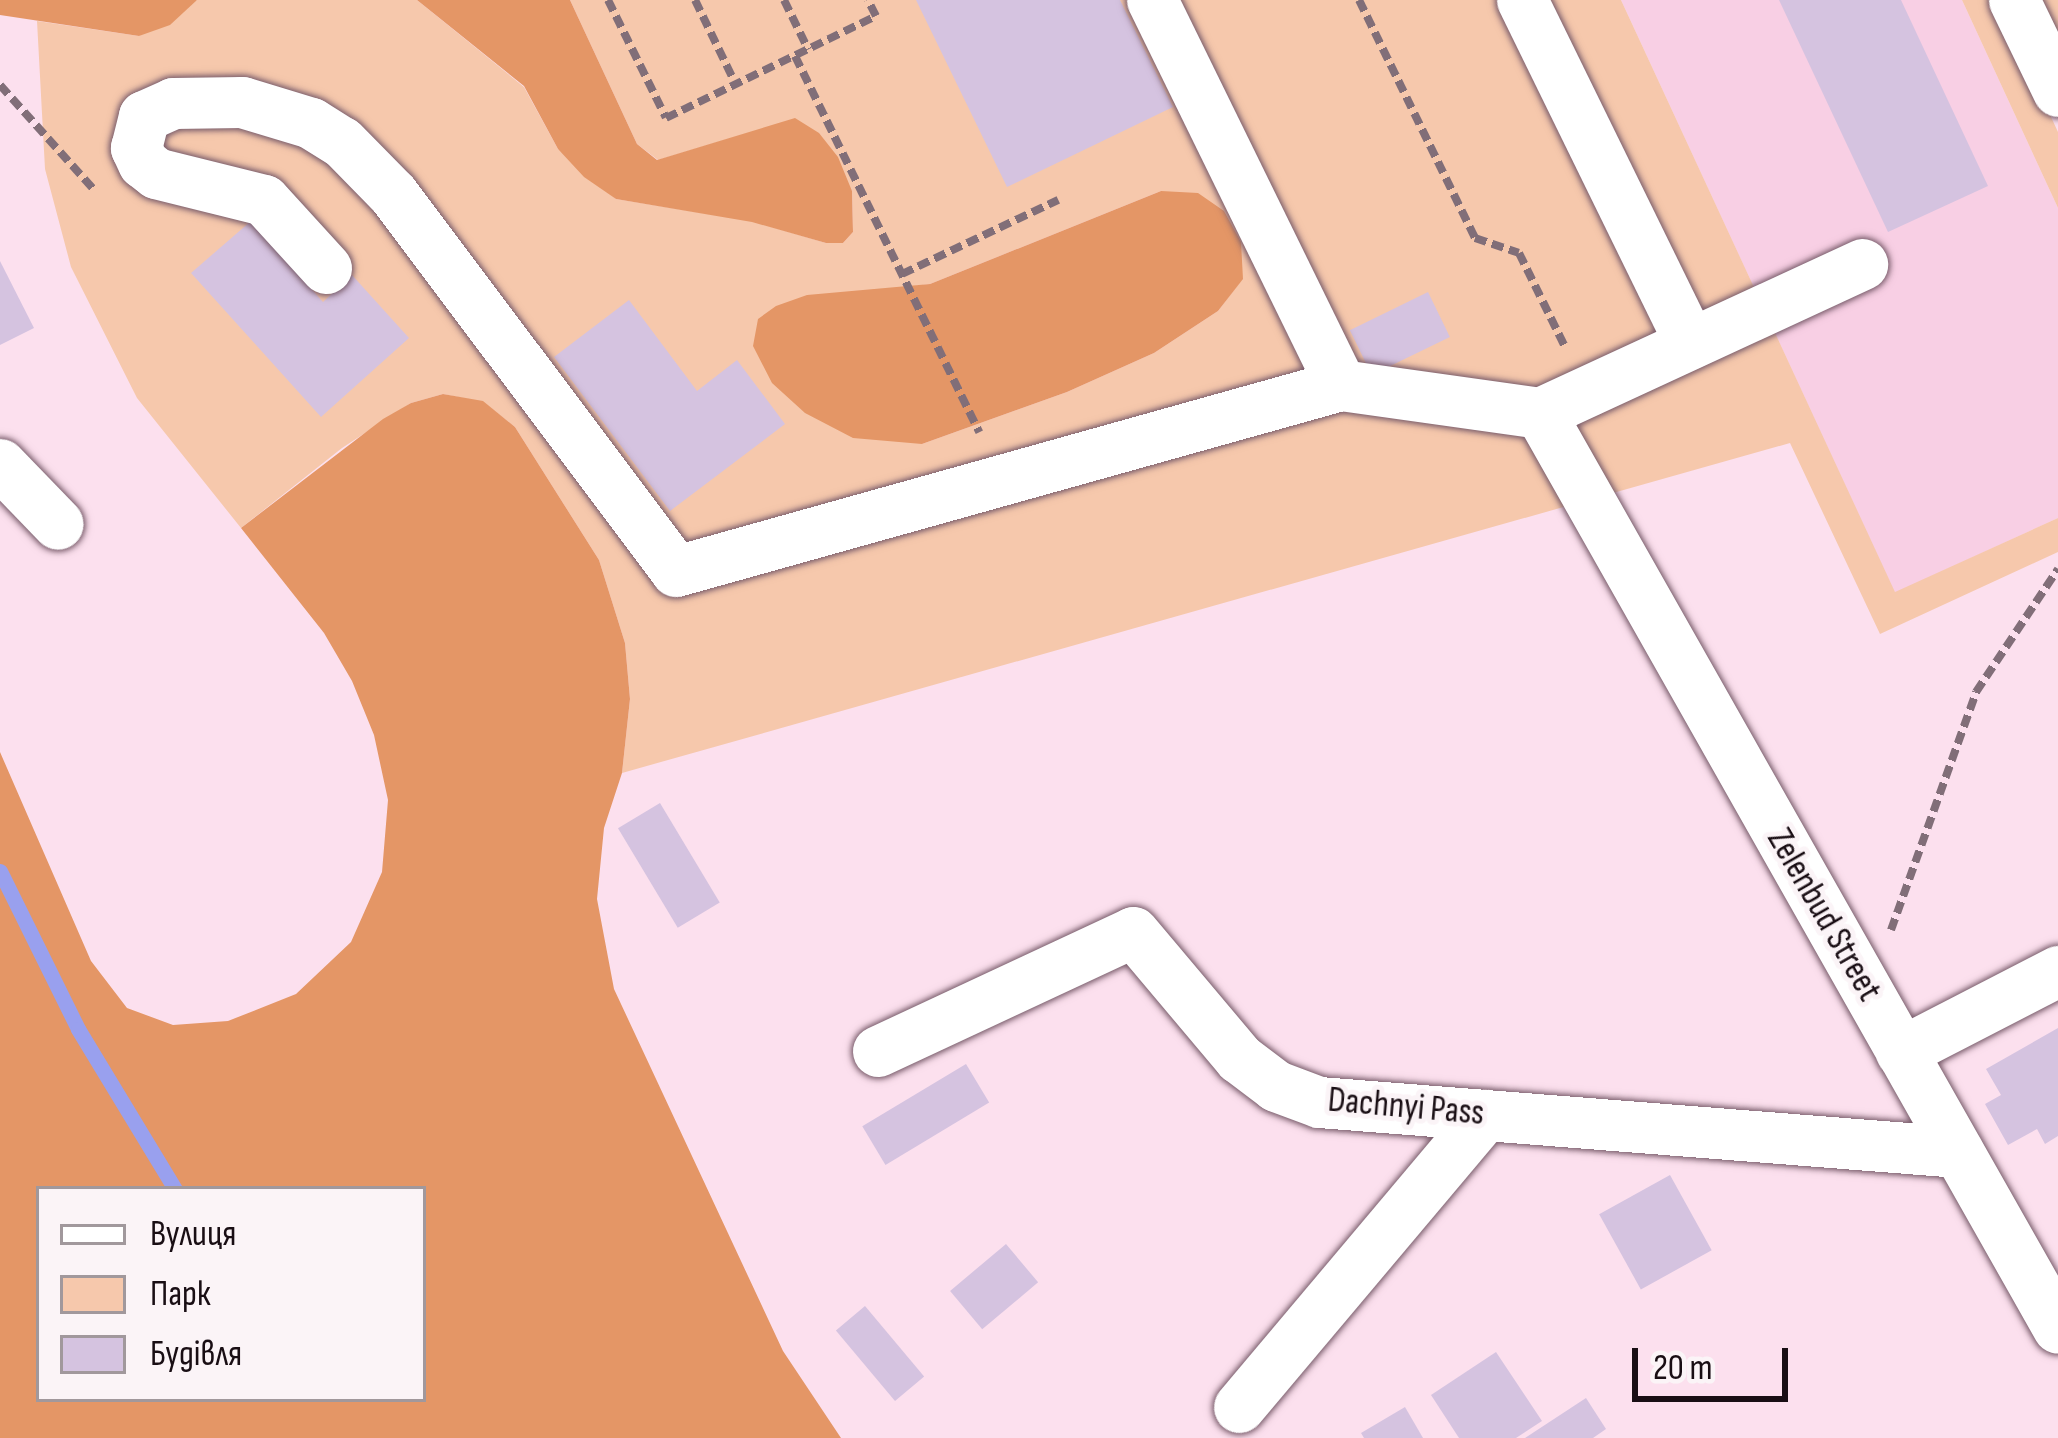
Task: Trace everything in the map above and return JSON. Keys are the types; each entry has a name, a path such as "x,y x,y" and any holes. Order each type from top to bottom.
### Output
{"street":[{"path":"1152,0 1341,385"},
{"path":"1522,0 1690,343"},
{"path":"2014,0 2058,91"},
{"path":"326,268 264,200 156,173 143,163 136,148 144,116 173,103 242,102 311,123 356,154 393,194 676,571 1341,385 1540,413 1862,264"},
{"name":"Zelenbud Street","path":"1540,413 2058,1328"},
{"path":"0,464 58,524"},
{"name":"Dachnyi Pass","path":"878,1052 1133,932 1239,1058 1276,1086 1319,1102 1958,1152"},
{"path":"1901,1052 2058,971"},
{"path":"1239,1407 1485,1115"}],"path":[{"path":"608,0 666,118 876,16 868,0"},
{"path":"695,0 736,85"},
{"path":"784,0 808,49"},
{"path":"1359,0 1475,238 1520,253 1587,391"},
{"path":"795,56 1003,480"},
{"path":"0,85 107,204"},
{"path":"901,274 1058,200"},
{"path":"1868,994 1976,692 2058,569"}],"shaded area":[{"path":"0,0 197,0 170,25 139,36 0,15"},
{"path":"417,0 570,0 637,144 657,160 795,118 819,133 838,157 852,191 853,232 843,243 826,243 752,222 616,199 584,177 558,149 524,86"},
{"path":"1621,0 1962,0 2058,208 2058,518 1895,593"},
{"path":"1161,191 1198,193 1224,211 1241,242 1243,279 1218,311 1154,353 1067,392 922,444 853,438 805,413 772,383 753,346 758,319 776,306 807,295 930,284"},
{"path":"443,394 483,401 515,427 599,560 625,643 630,699 622,773 604,828 597,899 614,989 783,1351 841,1438 0,1438 0,752 91,961 127,1008 173,1025 228,1021 296,994 351,942 382,872 388,800 374,735 352,681 324,633 241,528 383,419 411,403"}],"green space":[{"path":"197,0 417,0 524,87 558,149 616,199 752,221 826,243 843,243 853,232 852,191 795,119 658,160 637,144 570,0 1621,0 1895,592 2058,518 2058,552 1880,634 1790,443 622,773 630,699 625,643 599,560 515,427 483,402 443,394 411,403 342,448 241,528 137,398 71,267 45,169 37,21 139,36","holes":["1161,191 1243,278 1218,311 1154,353 1067,392 922,444 885,290 930,284"]},
{"path":"1962,0 2058,0 2058,97 2045,104 2058,132 2058,208"}],"building":[{"path":"916,0 1120,0 1173,107 1007,187"},
{"path":"1779,0 1901,0 1988,186 1888,232"},
{"path":"251,221 323,302 352,275 409,338 321,417 191,273"},
{"path":"0,261 34,328 0,345"},
{"path":"1428,292 1450,337 1372,375 1350,330"},
{"path":"629,300 697,391 737,360 785,424 670,511 554,357"},
{"path":"660,803 720,902 678,928 618,828"},
{"path":"2058,1028 2058,1136 2045,1144 2037,1129 2008,1145 1985,1104 2001,1095 1986,1069"},
{"path":"966,1064 989,1103 885,1165 862,1126"},
{"path":"1670,1175 1712,1250 1641,1289 1599,1214"},
{"path":"1006,1244 1038,1282 982,1329 950,1291"},
{"path":"865,1306 924,1376 895,1401 836,1330"},
{"path":"1496,1352 1542,1421 1516,1438 1459,1438 1431,1395"},
{"path":"1586,1398 1606,1429 1593,1438 1525,1438"},
{"path":"1405,1407 1423,1438 1364,1438 1361,1433"}],"waterway":[{"path":"0,871 78,1029 173,1186"}]}
